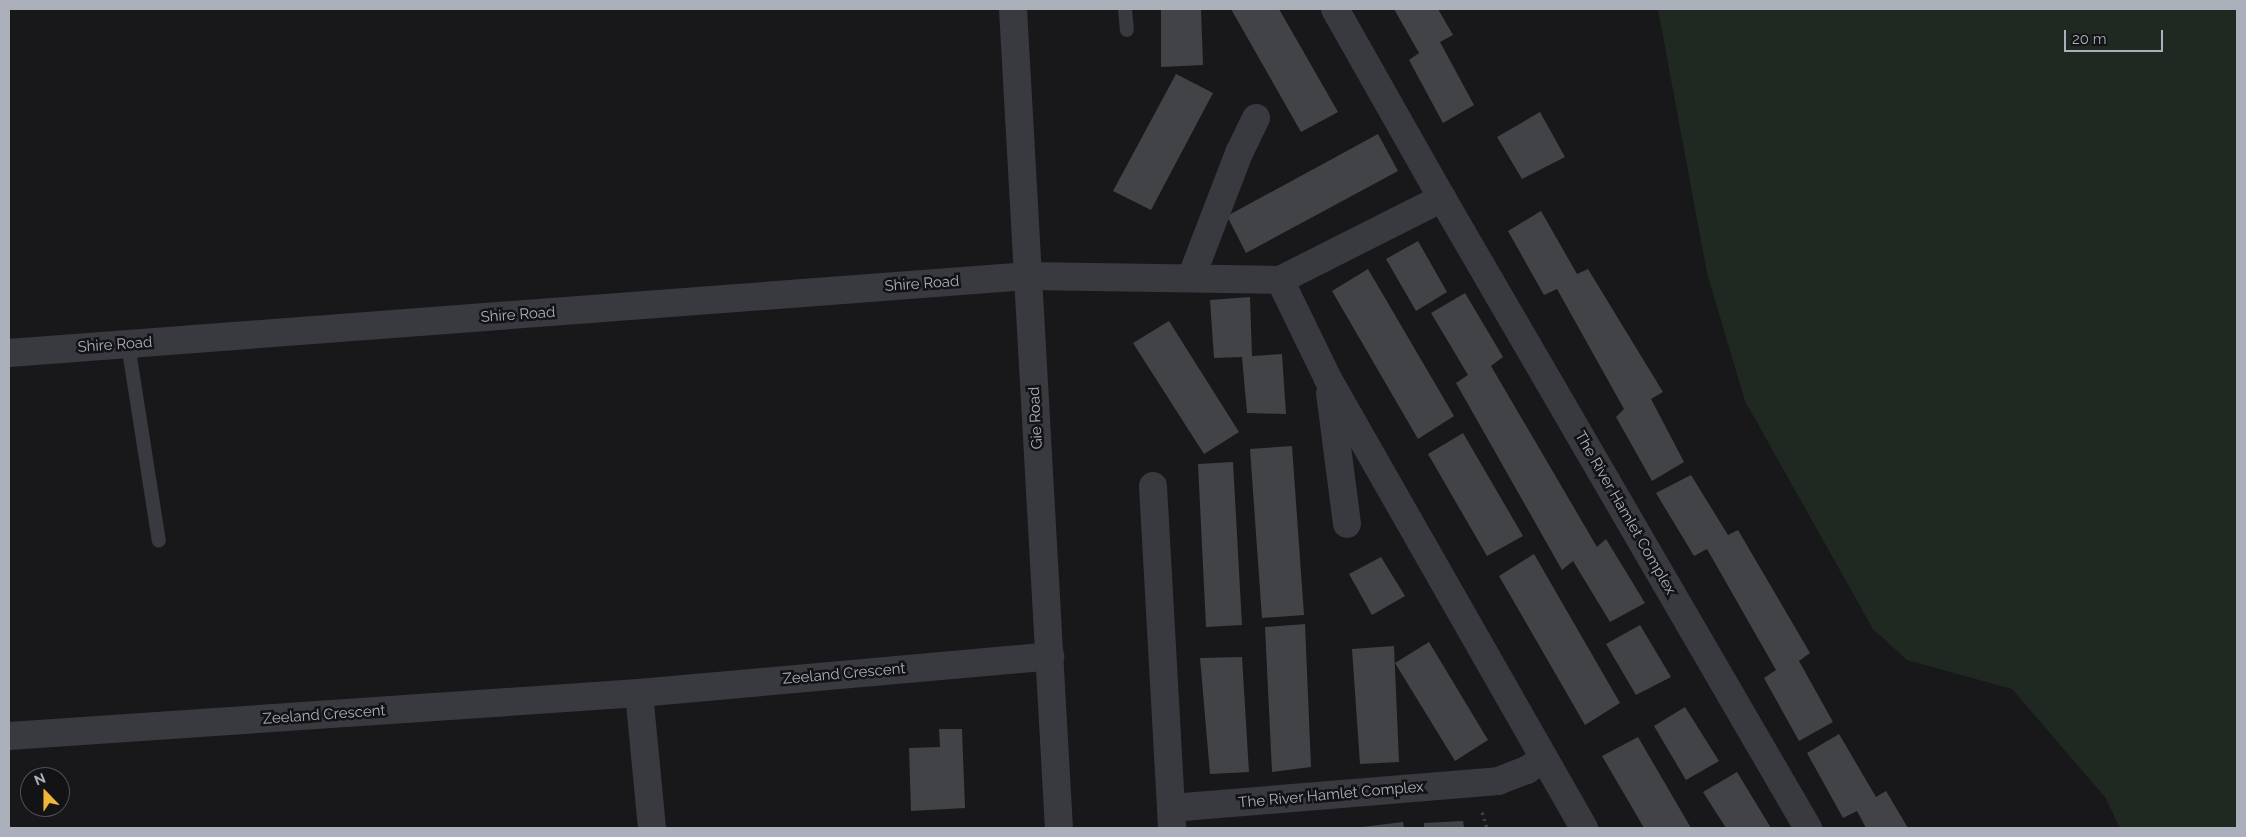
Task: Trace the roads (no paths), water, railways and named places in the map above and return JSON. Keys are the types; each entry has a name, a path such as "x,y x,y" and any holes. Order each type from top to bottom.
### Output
{"street":[{"name":"Gie Road","path":"1013,9 1059,828"},
{"name":"The River Hamlet Complex","path":"1335,9 1442,198 1808,828"},
{"path":"1191,278 1239,153 1256,118"},
{"path":"1028,276 1280,280 1442,198"},
{"name":"Shire Road","path":"9,353 1028,276"},
{"path":"1280,280 1328,379 1584,828"},
{"path":"1328,379 1347,524"},
{"name":"The River Hamlet Complex","path":"1153,486 1172,818 1498,781 1526,770 1544,758"},
{"name":"Zeeland Crescent","path":"9,736 639,693 1050,656"},
{"path":"639,693 652,828"}],"lane":[{"path":"1125,9 1127,30"},
{"path":"128,344 159,542"}]}
